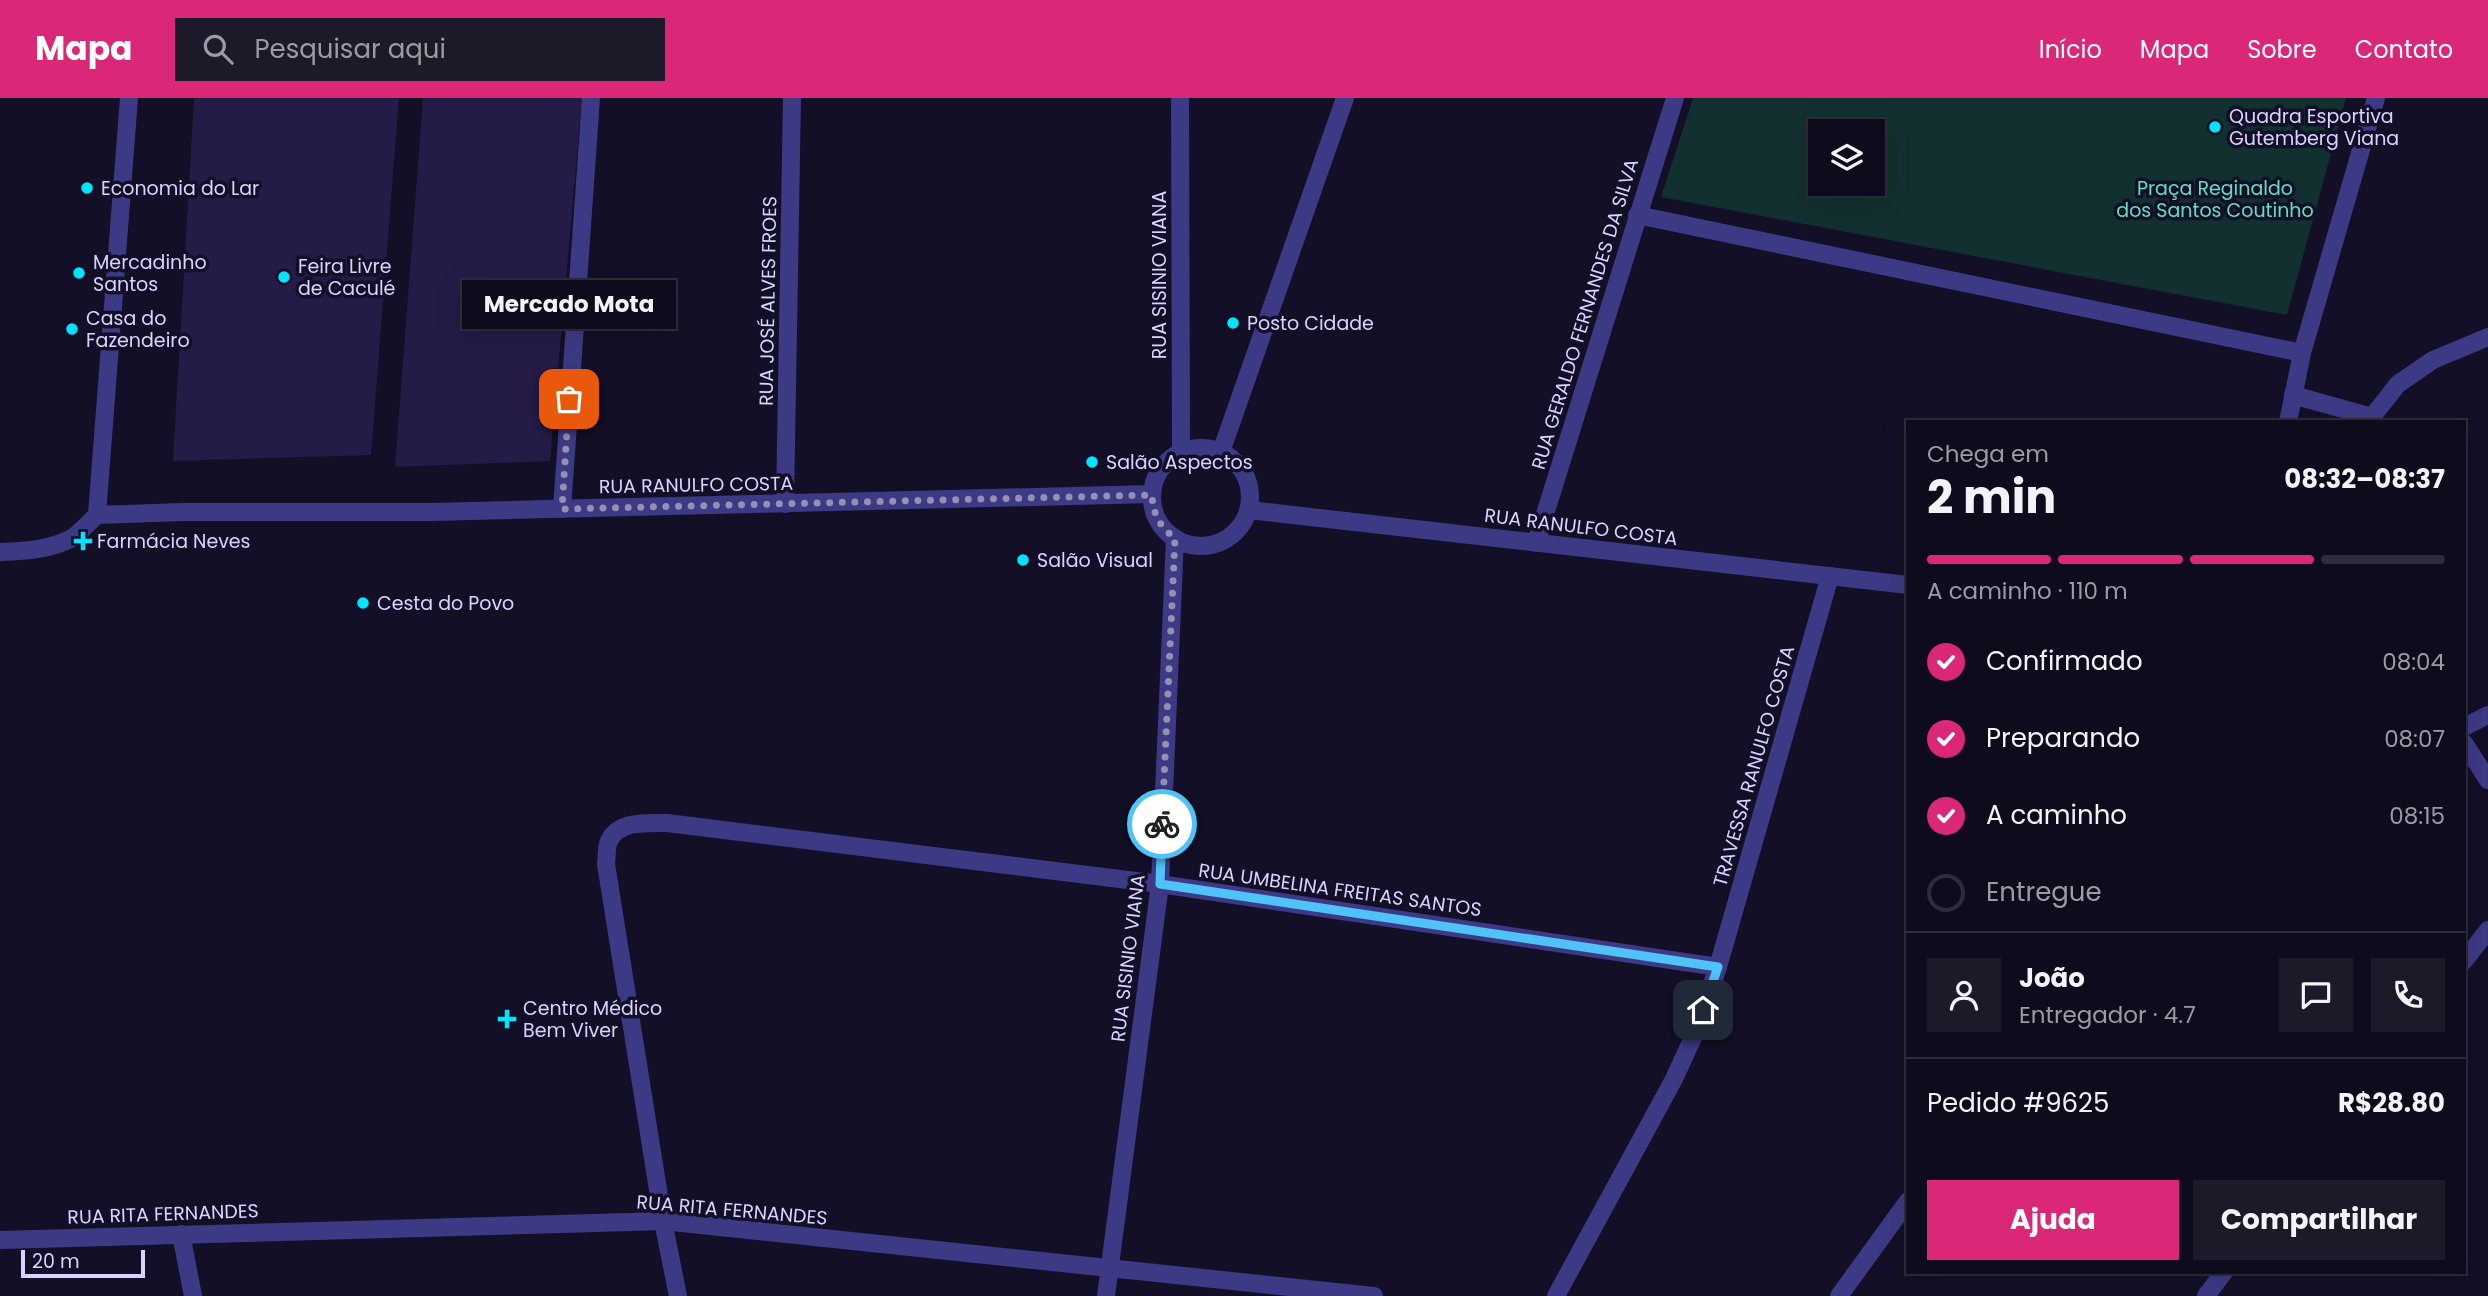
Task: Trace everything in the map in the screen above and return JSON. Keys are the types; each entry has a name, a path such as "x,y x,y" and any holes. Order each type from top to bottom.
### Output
{"street":[{"path":"0,552 26,551 73,537 97,515 129,98"},
{"path":"562,509 591,98"},
{"name":"RUA JOSÉ ALVES FROES","path":"785,504 792,98"},
{"name":"RUA SISINIO VIANA","path":"1180,98 1181,453"},
{"path":"1221,452 1345,98"},
{"name":"RUA GERALDO FERNANDES DA SILVA","path":"1536,543 1675,98"},
{"path":"2288,420 2302,354 2376,98"},
{"path":"1637,215 2302,354"},
{"path":"2294,395 2371,419 2398,384 2433,360 2488,337"},
{"path":"1193,448 1208,448 1221,452 1233,459 1248,482 1249,510 1238,529 1221,542 1199,546 1175,538 1157,520 1153,508 1154,482 1160,470 1169,459 1193,448"},
{"name":"RUA RANULFO COSTA","path":"97,515 562,509 1152,495"},
{"name":"RUA RANULFO COSTA","path":"1249,510 1906,585"},
{"name":"RUA SISINIO VIANA","path":"1106,1296 1160,884 1175,538"},
{"name":"TRAVESSA RANULFO COSTA","path":"1556,1296 1674,1079 1696,1031 1718,967 1830,576"},
{"path":"2466,726 2488,715"},
{"path":"2466,746 2488,780"},
{"name":"RUA UMBELINA FREITAS SANTOS","path":"663,1221 606,864 609,840 621,828 638,823 667,823 1160,884 1718,967"},
{"path":"2466,958 2488,930"},
{"path":"1839,1296 1906,1204"},
{"path":"663,1221 678,1296"},
{"name":"RUA RITA FERNANDES","path":"0,1240 663,1221 1374,1296"},
{"path":"181,1234 193,1296"},
{"path":"2206,1296 2222,1274"}],"green space":[{"name":"Praça Reginaldo dos Santos Coutinho","path":"1693,98 2346,98 2287,315 1661,197"}],"building":[{"name":"Feira Livre de Caculé","path":"194,98 399,98 371,455 173,461"},
{"path":"423,98 582,98 550,461 395,467"}],"way so far":[{"path":"569,399 562,509 1152,495 1157,520 1175,538 1162,824"}],"place":[{"name":"Quadra Esportiva Gutemberg Viana","path":"2215,127"},
{"name":"Economia do Lar","path":"87,188"},
{"name":"Mercadinho Santos","path":"79,273"},
{"name":"Feira Livre de Caculé","path":"284,277"},
{"name":"Posto Cidade","path":"1233,323"},
{"name":"Casa do Fazendeiro","path":"72,329"},
{"name":"Mercado Mota","path":"569,399"},
{"name":"Salão Aspectos","path":"1092,462"},
{"name":"Farmácia Neves","path":"83,541"},
{"name":"Salão Visual","path":"1023,560"},
{"name":"Cesta do Povo","path":"363,603"},
{"name":"Centro Médico Bem Viver","path":"507,1019"}],"route":[{"path":"1162,824 1160,884 1718,967 1703,1010"}]}
